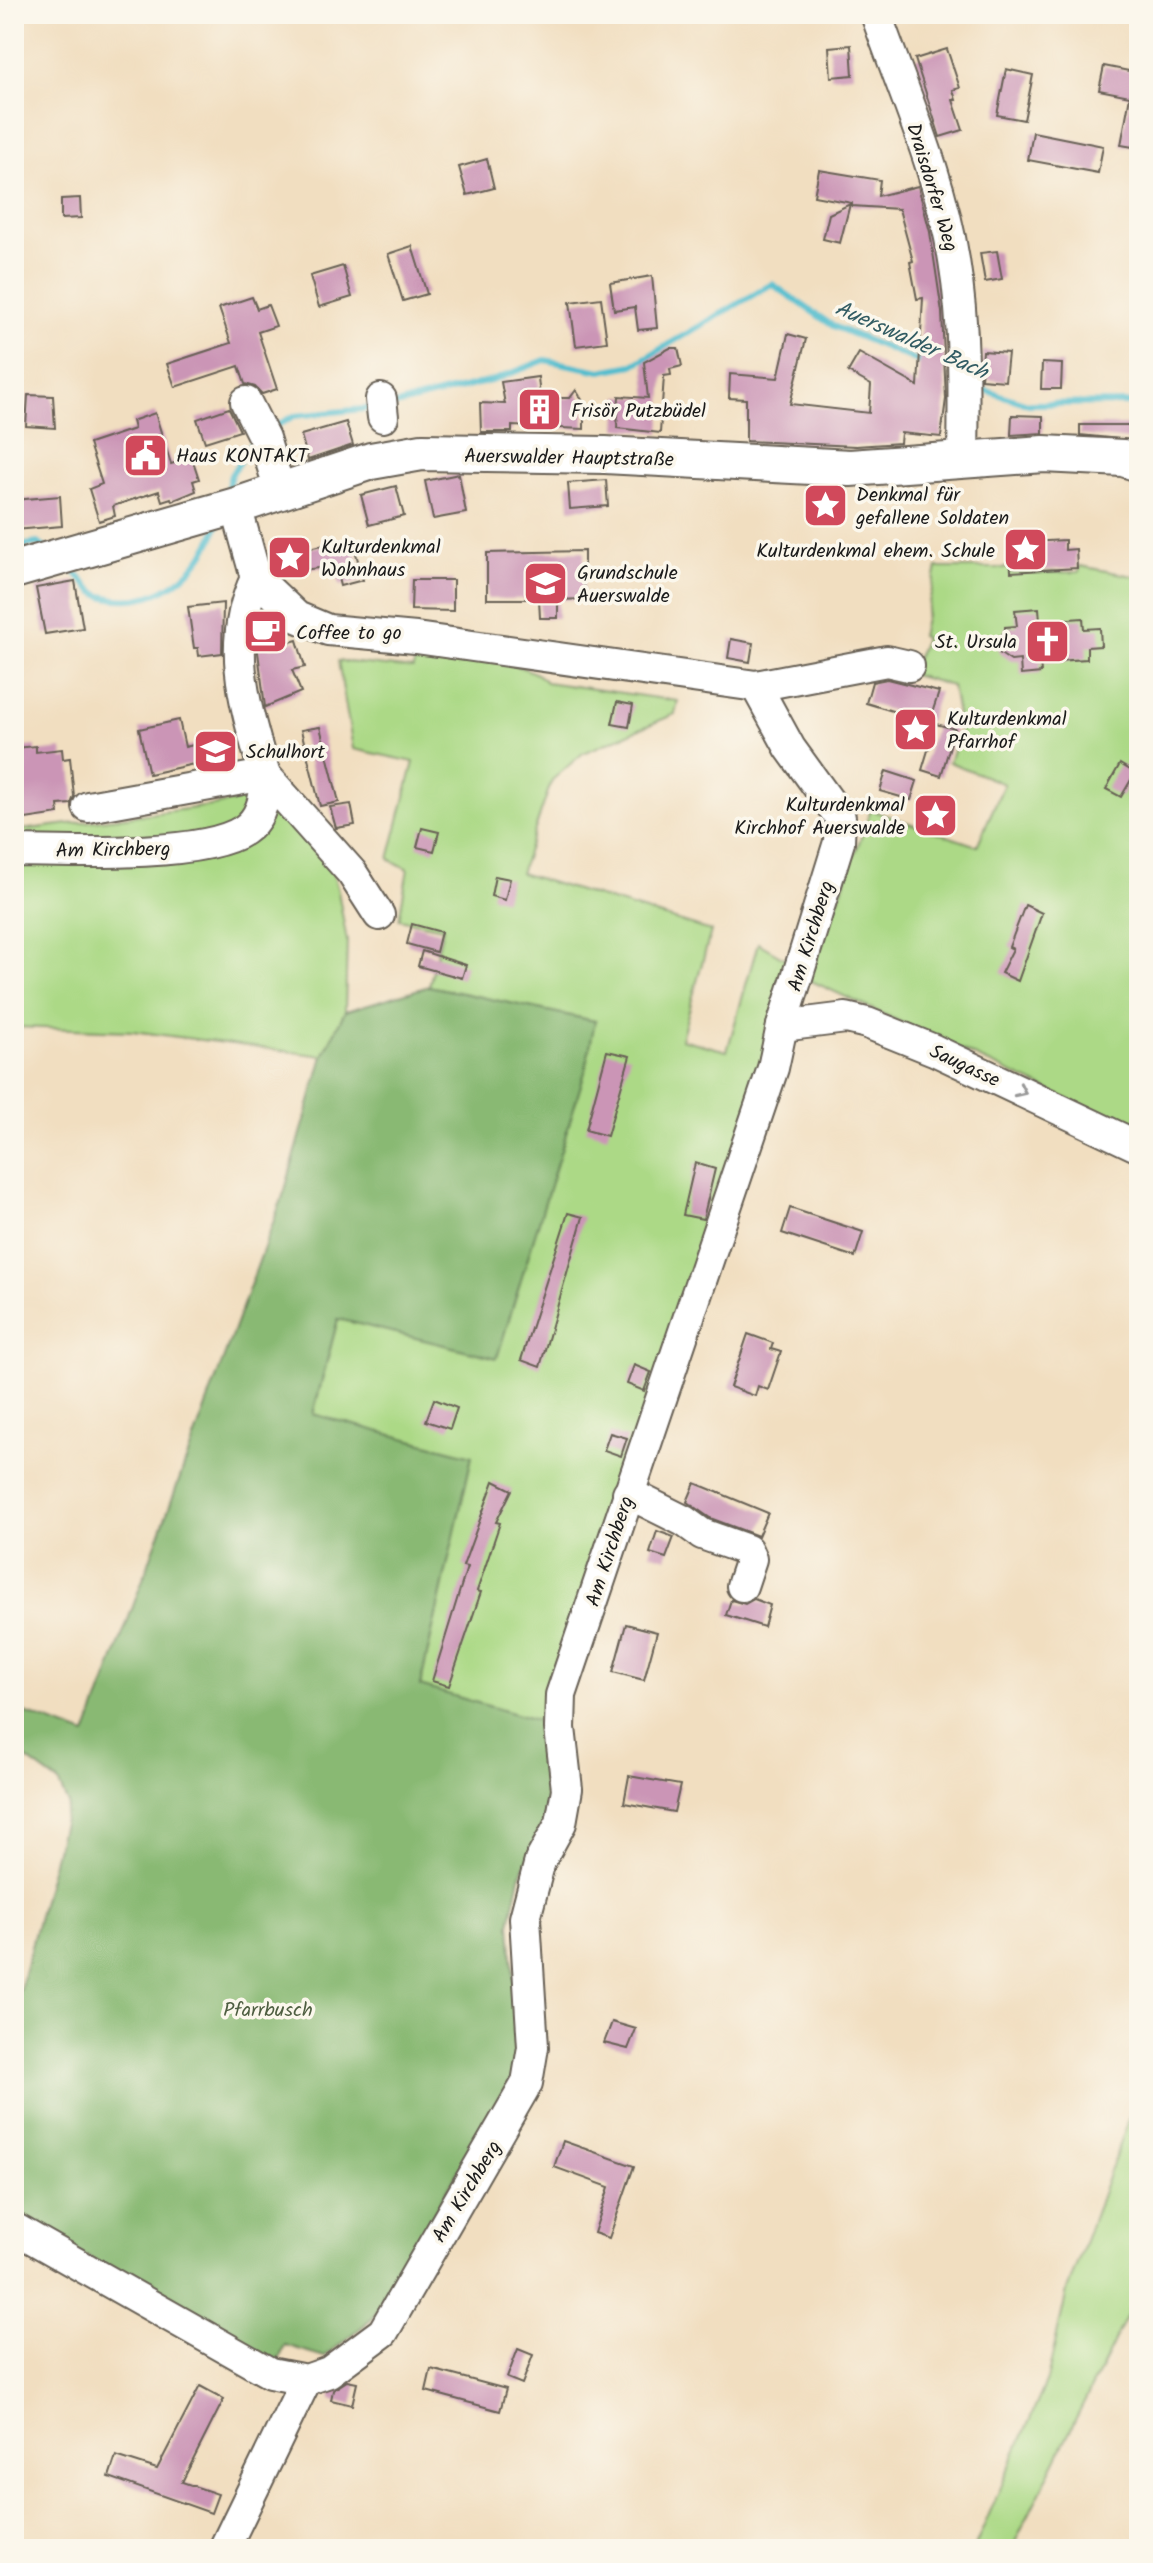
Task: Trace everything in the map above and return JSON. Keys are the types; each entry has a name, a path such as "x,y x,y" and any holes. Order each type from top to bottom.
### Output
{"main road":[{"name":"Auerswalder Hauptstraße","path":"41,562 228,508 371,461 422,452 605,455 850,468 1044,454 1123,458 1139,463"}],"street":[{"name":"Draisdorfer Weg","path":"876,14 948,227 964,334 963,462"},
{"path":"256,422 280,491"},
{"path":"228,508 256,578 297,617 328,630 416,638 756,686 887,661 909,666"},
{"name":"Am Kirchberg","path":"14,851 160,850 217,839 244,830 260,812 266,794 265,775 241,690 240,638 245,602 256,578"},
{"name":"Am Kirchberg","path":"306,2380 329,2372 383,2332 527,2083 533,2047 525,1918 540,1861 561,1823 567,1789 560,1728 561,1695 773,1068 782,1026 839,842 840,817 790,748 756,686"},
{"path":"88,807 265,775"},
{"name":"Am Kirchberg","path":"265,775 324,840 379,915"},
{"name":"Saugasse","path":"782,1026 846,1018 934,1050 1139,1147"},
{"path":"628,1493 684,1521 702,1534 747,1550 751,1559 742,1586"},
{"path":"14,2228 270,2373 306,2380 224,2549"}],"green space":[{"path":"1080,566 1139,577 1139,1132 809,980 871,810 977,846 1004,784 949,762 960,732 952,686 910,674 925,638 921,636 937,568 1010,568 1011,573 1079,572"},
{"path":"416,656 504,663 521,667 546,682 678,701 675,714 583,753 552,780 520,873 711,931 681,1039 727,1051 758,943 789,961 759,1078 546,1723 420,1687 472,1456 313,1415 338,1319 595,1021 429,986 443,928 399,919 408,869 389,859 414,762 353,749 338,661 413,669"},
{"path":"266,794 324,840 338,891 347,941 345,1011 323,1056 132,1031 14,1027 14,831 218,805"},
{"name":"Pfarrbusch","path":"429,986 595,1021 585,1072 497,1358 338,1319 313,1414 472,1456 420,1686 546,1723 552,1791 549,1811 520,1877 510,1924 518,2042 512,2079 372,2319 324,2357 285,2345 278,2363 14,2216 14,2012 68,1804 58,1782 14,1750 14,1709 86,1735 285,1190 323,1056 345,1011"},
{"path":"1139,2091 1139,2291 1012,2549 974,2549 1047,2380 1067,2291"}],"building":[{"path":"851,45 853,75 831,77 829,47"},
{"path":"947,49 960,88 953,90 956,100 953,100 963,130 940,137 915,59"},
{"path":"1104,66 1139,73 1139,148 1121,145 1130,96 1099,90"},
{"path":"1006,69 1033,75 1024,120 997,115"},
{"path":"1033,132 1103,146 1098,173 1028,160"},
{"path":"487,159 494,188 467,195 459,167"},
{"path":"819,170 880,180 878,196 918,186 930,232 942,312 946,399 941,437 901,433 900,443 856,446 746,441 746,399 729,398 730,374 778,378 788,334 806,339 790,404 869,413 871,385 848,372 859,353 918,386 923,298 917,299 910,262 913,261 899,209 852,206 852,203 814,196"},
{"path":"80,198 81,218 61,219 61,199"},
{"path":"850,204 840,243 823,239 829,214"},
{"path":"412,246 427,294 403,301 388,254"},
{"path":"997,251 1002,279 985,282 980,253"},
{"path":"343,266 352,297 319,307 310,276"},
{"path":"652,276 657,328 638,330 635,307 614,310 610,283"},
{"path":"252,297 257,309 268,305 276,326 258,332 277,389 262,394 255,387 245,384 239,366 175,387 167,364 231,343 219,308"},
{"path":"601,298 607,342 576,346 570,302"},
{"path":"670,348 678,348 682,366 670,369 671,375 664,376 660,433 617,428 619,396 648,398 644,362"},
{"path":"983,351 1008,353 1005,381 981,379"},
{"path":"1042,363 1062,364 1061,389 1041,389"},
{"path":"538,377 540,398 570,398 576,390 584,403 584,429 512,426 512,432 481,432 480,403 505,404 501,382"},
{"path":"28,395 53,396 55,428 26,426"},
{"path":"229,408 240,431 205,442 197,419"},
{"path":"155,413 171,464 192,458 199,479 193,481 196,491 172,501 171,498 162,501 159,491 113,506 115,516 99,521 89,489 102,484 89,444 134,429 132,421"},
{"path":"1012,415 1043,416 1043,433 1011,435"},
{"path":"346,422 353,445 308,460 301,435"},
{"path":"1080,425 1139,425 1139,441 1080,435"},
{"path":"459,474 466,513 433,519 425,481"},
{"path":"606,480 608,506 570,509 568,483"},
{"path":"396,486 404,516 369,525 361,495"},
{"path":"60,496 62,526 14,530 14,500"},
{"path":"352,538 363,580 340,586 335,566 277,573 272,569 270,550 310,545 310,548"},
{"path":"1065,540 1065,550 1076,549 1077,568 1011,572 1010,543"},
{"path":"584,551 584,599 558,600 558,618 540,618 539,599 487,599 487,553"},
{"path":"412,580 453,580 453,611 411,610"},
{"path":"75,581 83,628 45,634 36,588"},
{"path":"223,603 222,653 199,656 198,648 194,648 188,607"},
{"name":"St. Ursula","path":"1039,608 1040,621 1083,618 1084,629 1100,628 1101,646 1087,647 1087,659 1040,662 1041,673 1021,675 1020,660 1011,661 999,653 996,639 1005,632 1005,627 1017,626 1015,610"},
{"path":"261,621 264,621 270,648 297,640 305,667 292,670 301,692 265,707 258,652"},
{"path":"731,639 753,643 750,662 728,658"},
{"path":"887,679 939,692 929,722 866,703 872,682"},
{"path":"617,702 633,705 629,727 612,724"},
{"name":"Schulhort","path":"179,720 185,747 227,737 233,762 196,769 194,764 149,774 139,729"},
{"path":"936,724 955,729 941,776 922,770"},
{"path":"320,727 339,802 320,806 301,730"},
{"path":"36,746 36,752 62,749 63,759 70,758 74,796 71,804 58,805 59,814 19,820 14,818 14,748"},
{"path":"1120,764 1135,773 1121,797 1106,789"},
{"path":"886,771 917,781 911,800 880,791"},
{"path":"351,804 355,825 336,828 330,807"},
{"path":"422,828 439,832 434,851 417,847"},
{"path":"495,876 510,879 505,900 491,896"},
{"path":"1025,905 1042,913 1018,981 1001,973 1013,949 1009,947"},
{"path":"412,924 441,932 436,952 407,944"},
{"path":"422,951 466,965 462,978 418,966"},
{"path":"607,1051 630,1056 607,1136 586,1130"},
{"path":"695,1163 715,1169 703,1219 683,1215"},
{"path":"790,1208 863,1232 855,1257 782,1233"},
{"path":"568,1213 583,1217 540,1367 521,1360"},
{"path":"748,1334 773,1343 771,1349 781,1352 768,1390 758,1386 755,1396 730,1387"},
{"path":"634,1365 651,1372 644,1391 627,1384"},
{"path":"434,1399 457,1408 450,1429 426,1421"},
{"path":"610,1433 627,1438 621,1456 604,1450"},
{"path":"494,1481 512,1490 496,1522 500,1523 477,1591 481,1592 449,1686 432,1681 467,1567 463,1566"},
{"path":"695,1483 768,1513 758,1536 710,1518 687,1502"},
{"path":"657,1531 674,1537 666,1558 650,1553"},
{"path":"754,1599 770,1605 764,1627 726,1615 731,1600 745,1604"},
{"path":"626,1624 657,1632 644,1680 613,1672"},
{"path":"629,1776 680,1785 674,1812 624,1803"},
{"path":"612,2022 636,2029 628,2049 604,2043"},
{"path":"563,2141 634,2166 609,2238 594,2233 609,2187 554,2167"},
{"path":"518,2349 533,2355 522,2384 507,2378"},
{"path":"431,2369 506,2389 500,2411 426,2391"},
{"path":"347,2381 357,2383 352,2405 331,2400 333,2390"},
{"path":"200,2386 224,2399 182,2482 218,2494 211,2513 109,2477 116,2456 157,2469"}],"waterway":[{"name":"Auerswalder Bach","path":"392,406 494,380 545,360 601,371 633,365 772,284 833,326 925,364"},
{"name":"Auerswalder Bach","path":"972,386 1028,404 1139,403"},
{"name":"Auerswalder Bach","path":"268,430 294,416 373,408"},
{"name":"Auerswalder Bach","path":"225,498 231,475 255,437"},
{"name":"Auerswalder Bach","path":"69,567 102,596 140,598 158,593 174,584 201,558 218,524"},
{"name":"Auerswalder Bach","path":"14,547 38,543 45,548"}],"place":[{"name":"Frisör Putzbüdel","path":"540,410"},
{"name":"Haus KONTAKT","path":"145,455"},
{"name":"Denkmal für gefallene Soldaten","path":"825,506"},
{"name":"Kulturdenkmal ehem. Schule","path":"1026,550"},
{"name":"Kulturdenkmal Wohnhaus","path":"290,557"},
{"name":"Grundschule Auerswalde","path":"546,583"},
{"name":"Coffee to go","path":"265,632"},
{"name":"St. Ursula","path":"1048,641"},
{"name":"Kulturdenkmal Pfarrhof","path":"916,730"},
{"name":"Schulhort","path":"215,751"},
{"name":"Kulturdenkmal Kirchhof Auerswalde","path":"936,816"}]}
